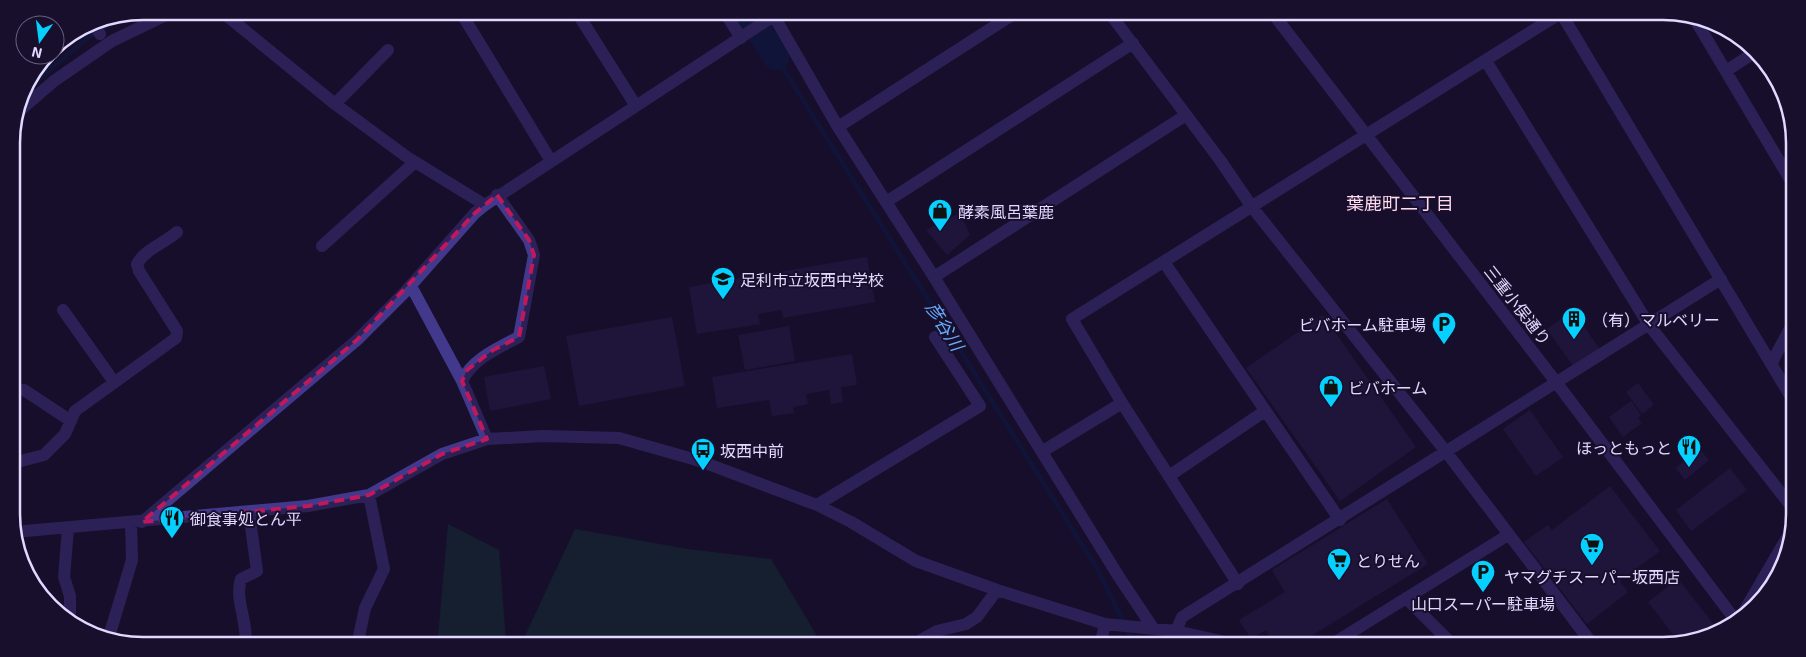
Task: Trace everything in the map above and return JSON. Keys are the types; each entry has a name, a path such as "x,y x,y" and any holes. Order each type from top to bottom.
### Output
{"street":[{"path":"26,105 54,81 112,41 155,20"},
{"path":"232,20 334,104 415,162 485,205"},
{"path":"465,20 551,161"},
{"path":"582,20 636,106"},
{"path":"732,20 745,35"},
{"path":"110,633 132,560 137,522 357,340 411,286 475,213 497,195 767,20"},
{"path":"777,20 838,127 934,277 1042,452 1146,627"},
{"path":"838,127 1004,20"},
{"path":"1115,20 1220,160 1252,207 1447,453 1586,637"},
{"name":"三重小俣通り","path":"1278,20 1732,615"},
{"path":"1238,584 1122,403 1072,319 1550,20"},
{"path":"1567,20 1786,389"},
{"path":"1699,26 1786,172"},
{"path":"97,29 100,34"},
{"path":"886,202 1132,43"},
{"path":"334,104 388,50"},
{"path":"1726,71 1749,56"},
{"path":"1486,61 1649,325 1786,500"},
{"path":"934,277 1186,115"},
{"path":"322,246 415,162"},
{"path":"462,382 467,370 493,350 519,337 534,255 529,240 497,195"},
{"path":"20,461 44,455 65,434 75,411 176,338 177,331 139,271 137,264 141,256 167,242 177,232"},
{"path":"1164,262 1340,520"},
{"path":"1176,631 1182,618 1721,279"},
{"path":"411,286 462,382 487,439"},
{"path":"63,310 114,382"},
{"path":"1771,364 1786,336"},
{"path":"817,505 980,406 935,337"},
{"path":"24,390 71,421"},
{"path":"1042,452 1122,403"},
{"path":"1169,476 1266,411"},
{"path":"21,532 68,529 308,506 369,495 442,454 487,439 552,436 619,438 700,461 817,505 851,522 916,561 997,590 1109,625 1146,627 1203,637"},
{"path":"359,637 365,608 384,569 369,495"},
{"path":"247,637 238,587 241,579 257,571 249,512"},
{"path":"68,529 64,577 70,596 70,612"},
{"path":"1343,637 1508,535"},
{"path":"1748,603 1781,548"},
{"path":"926,637 937,631 966,624 977,616 997,590"},
{"path":"1406,598 1445,637"},
{"path":"1104,637 1109,625"}],"highlighted area":[{"path":"497,195 529,240 534,255 519,337 493,350 467,370 462,381 487,439 442,454 369,495 308,506 142,522 357,340 475,213"}],"green space":[{"path":"448,524 499,550 506,637 438,637"},
{"path":"575,529 688,549 771,559 818,637 524,637"}],"building":[{"path":"960,213 970,235 947,255 926,230"},
{"path":"867,257 875,302 783,318 782,310 758,314 760,324 697,334 689,287"},
{"name":"（有）マルベリー","path":"1573,311 1601,351 1575,369 1547,329"},
{"name":"ビバホーム","path":"1323,315 1416,447 1340,501 1246,368"},
{"path":"672,317 685,386 579,406 566,336"},
{"path":"789,326 795,361 745,370 738,335"},
{"path":"852,354 857,385 841,387 843,402 831,404 829,390 806,394 808,404 793,407 794,413 772,416 769,400 717,408 712,377"},
{"path":"544,366 551,399 490,411 484,377"},
{"path":"1638,383 1654,405 1642,414 1626,392"},
{"path":"1631,401 1641,415 1638,418 1642,423 1623,437 1609,417"},
{"path":"1530,410 1563,457 1536,476 1503,429"},
{"path":"1699,448 1709,460 1685,480 1676,468"},
{"path":"1730,468 1747,490 1691,531 1676,510"},
{"name":"ヤマグチスーパー坂西店","path":"1610,486 1660,551 1620,581 1628,592 1587,624 1524,542 1548,525 1552,530"},
{"name":"とりせん","path":"1387,499 1428,564 1309,637 1293,637 1292,635 1289,637 1270,637 1266,630 1254,637 1250,637 1239,620 1285,592 1272,570"},
{"path":"1678,579 1714,625 1687,635 1675,637 1648,602"}],"waterway":[{"name":"彦谷川","path":"752,20 776,57"},
{"path":"39,78 94,33 111,25"},
{"name":"彦谷川","path":"776,57 1098,570 1131,637"}],"place":[{"name":"酵素風呂葉鹿","path":"940,232"},
{"name":"足利市立坂西中学校","path":"723,300"},
{"name":"（有）マルベリー","path":"1574,340"},
{"name":"ビバホーム駐車場","path":"1444,345"},
{"name":"ビバホーム","path":"1331,408"},
{"name":"ほっともっと","path":"1689,468"},
{"name":"坂西中前","path":"703,471"},
{"name":"御食事処とん平","path":"172,539"},
{"name":"ヤマグチスーパー坂西店","path":"1592,566"},
{"name":"とりせん","path":"1339,581"},
{"name":"山口スーパー駐車場","path":"1483,593"}],"district":[{"name":"葉鹿町二丁目","path":"1400,203"}]}
